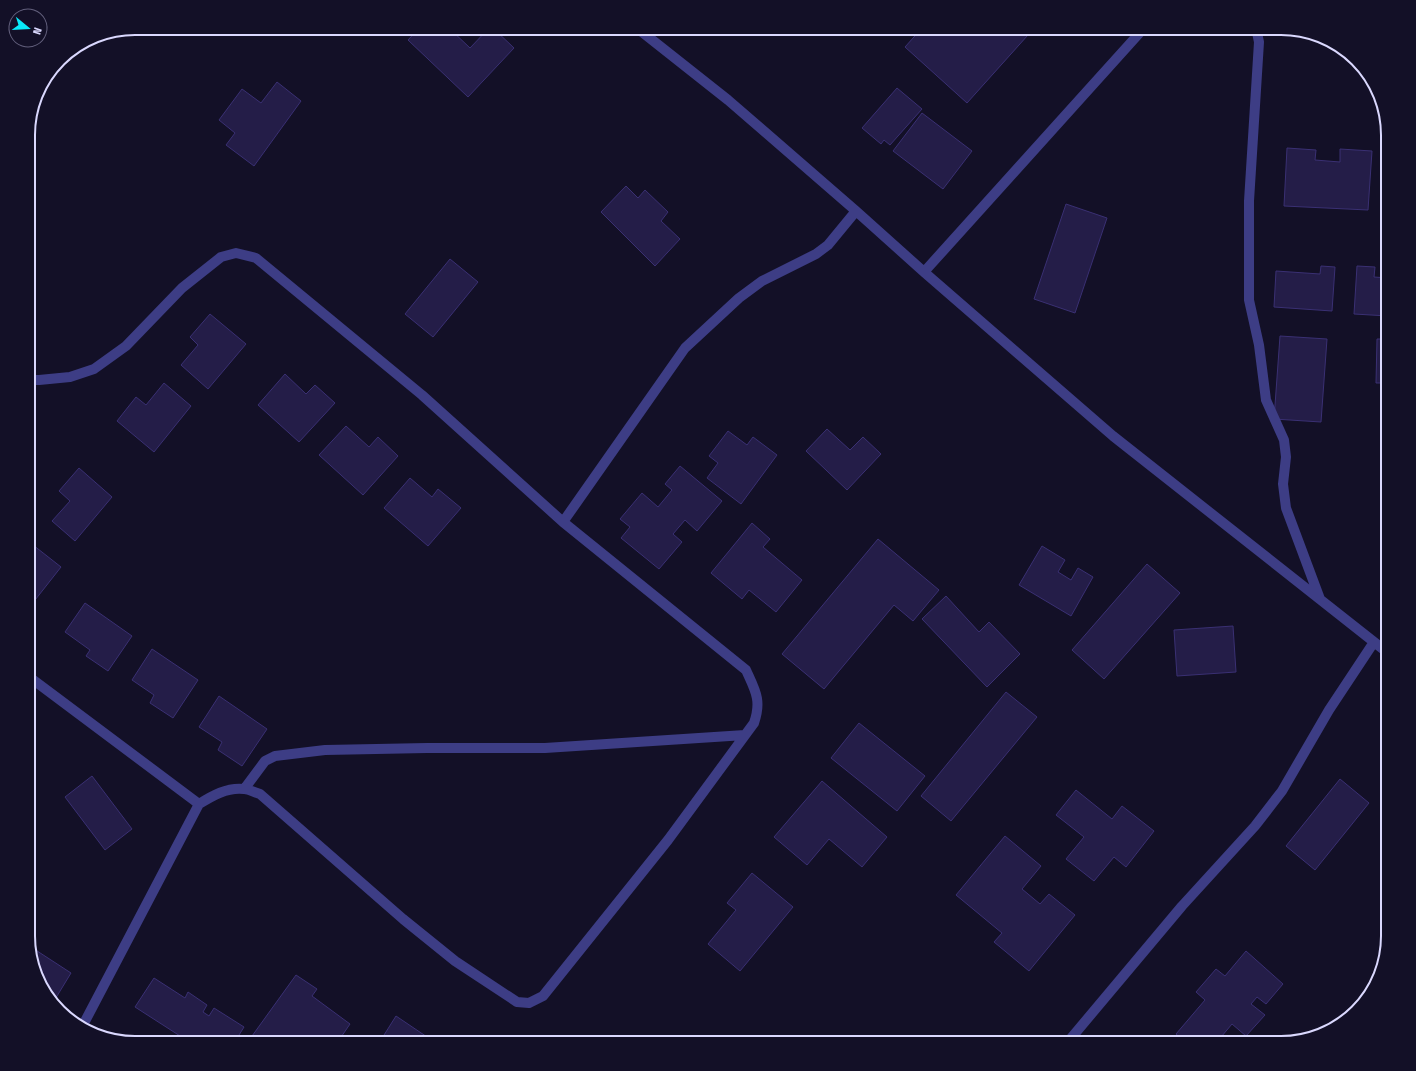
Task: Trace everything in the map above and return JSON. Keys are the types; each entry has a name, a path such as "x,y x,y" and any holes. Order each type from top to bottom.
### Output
{"street":[{"path":"646,35 728,100 856,210 924,272 1113,436 1381,648"},
{"path":"924,272 1138,35"},
{"path":"1258,35 1259,42 1249,201 1249,300 1259,345 1266,400 1284,440 1286,457 1283,484 1286,508 1320,599"},
{"path":"563,522 685,348 739,298 762,281 816,254 828,245 856,210"},
{"path":"35,380 70,377 94,369 126,346 182,288 221,257 236,253 256,258 422,395 563,522 746,670 756,692 758,702 754,723 668,840 543,996 529,1003 517,1002 455,961 403,919 260,794 245,788 225,790 199,804 85,1022"},
{"path":"1073,1036 1182,906 1255,826 1278,796 1329,710 1374,642"},
{"path":"35,681 199,804"},
{"path":"245,788 265,761 276,756 325,750 545,748 745,735"}],"building":[{"path":"413,35 456,35 470,48 482,35 500,35 514,48 468,97 408,40"},
{"path":"916,35 1028,35 967,103 905,47"},
{"path":"277,82 301,101 254,166 226,145 235,133 219,120 242,89 261,103"},
{"path":"897,88 922,109 890,145 884,140 881,144 862,128"},
{"path":"922,113 972,151 943,189 893,151"},
{"path":"1287,148 1316,150 1315,160 1340,162 1340,149 1372,151 1368,210 1284,206"},
{"path":"626,186 638,198 645,190 668,212 661,221 680,239 655,266 601,212"},
{"path":"1066,204 1107,218 1075,313 1034,299"},
{"path":"450,259 478,282 433,337 405,314"},
{"path":"1321,266 1335,267 1332,311 1274,307 1276,271 1320,274"},
{"path":"1357,266 1375,267 1374,277 1381,278 1381,316 1354,314"},
{"path":"210,314 246,344 208,389 181,365 198,345 190,337"},
{"path":"1280,336 1327,339 1321,422 1274,419"},
{"path":"1377,339 1381,339 1381,383 1376,383"},
{"path":"285,374 306,394 315,385 335,403 299,442 258,405"},
{"path":"164,383 191,406 154,452 117,421 136,397 146,405"},
{"path":"346,426 369,447 378,437 398,456 363,495 319,455"},
{"path":"827,429 850,450 863,437 881,454 847,490 806,451"},
{"path":"728,431 747,445 753,437 777,455 741,504 707,478 718,463 709,456"},
{"path":"680,466 722,501 697,531 685,520 673,534 682,542 659,569 621,538 630,527 620,519 642,493 658,507 672,490 665,484"},
{"path":"79,468 112,497 75,541 52,521 70,501 59,491"},
{"path":"410,478 432,497 438,489 461,508 428,546 384,508"},
{"path":"752,523 770,539 763,547 802,580 776,612 749,590 742,599 711,573"},
{"path":"878,539 939,590 913,621 894,605 824,689 782,654"},
{"path":"1042,546 1065,560 1058,572 1071,580 1078,568 1093,577 1071,616 1019,585"},
{"path":"35,547 61,567 35,600"},
{"path":"1147,564 1180,593 1104,679 1072,650"},
{"path":"946,596 979,632 989,622 1020,654 987,687 922,619"},
{"path":"85,603 132,636 108,671 86,656 90,650 65,632"},
{"path":"1233,626 1236,672 1177,676 1174,630"},
{"path":"152,649 198,680 173,718 150,703 154,695 132,680"},
{"path":"1006,692 1037,717 951,821 921,796"},
{"path":"219,696 267,729 242,766 218,750 222,742 199,727"},
{"path":"859,723 925,776 897,811 831,758"},
{"path":"92,776 132,829 105,850 65,797"},
{"path":"1340,779 1369,803 1315,870 1286,846"},
{"path":"822,781 887,837 862,867 829,839 807,865 774,837"},
{"path":"1076,790 1112,819 1122,806 1154,831 1126,867 1114,857 1094,881 1066,859 1084,837 1056,815"},
{"path":"1005,836 1041,866 1022,889 1040,904 1049,894 1075,915 1029,971 994,942 1002,933 956,895"},
{"path":"752,873 793,907 740,971 708,944 736,910 727,903"},
{"path":"36,950 71,973 56,997 45,980 38,962"},
{"path":"1246,951 1283,984 1266,1004 1257,997 1251,1004 1265,1015 1246,1036 1232,1024 1222,1036 1178,1036 1176,1034 1205,1000 1196,992 1216,969 1225,976"},
{"path":"296,975 317,989 312,996 350,1024 342,1036 252,1036"},
{"path":"154,978 185,998 188,992 207,1005 203,1012 209,1016 214,1008 244,1027 238,1036 180,1036 135,1007"},
{"path":"396,1016 426,1036 383,1036"}]}
